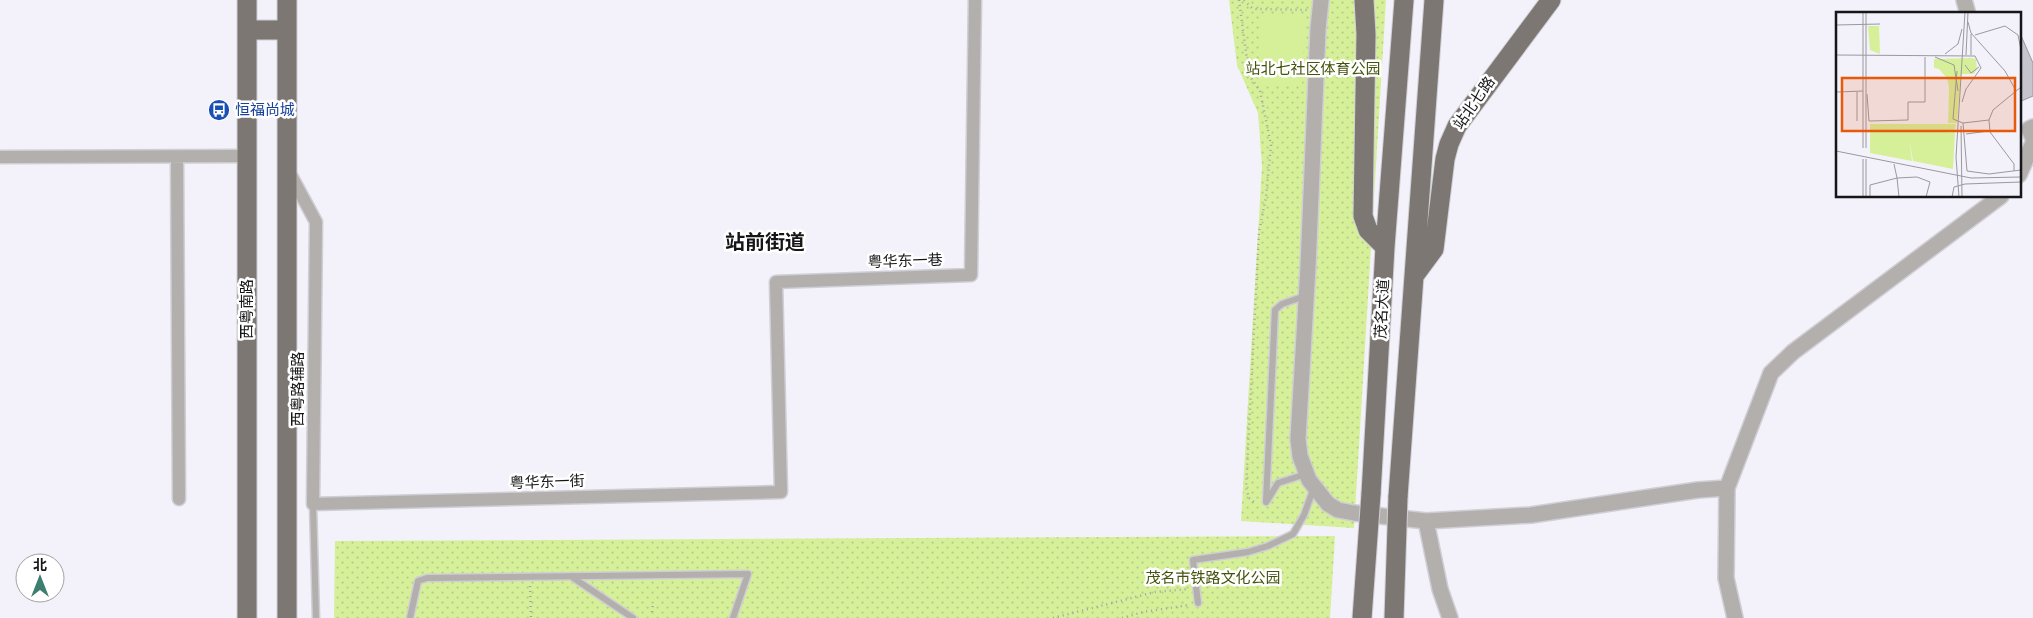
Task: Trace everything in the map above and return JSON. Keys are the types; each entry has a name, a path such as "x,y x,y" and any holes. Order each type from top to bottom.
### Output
{"main road":[{"name":"西粤南路","path":"247,0 247,618"},
{"path":"287,0 287,618"},
{"path":"1364,0 1366,34 1364,216 1368,230 1385,248"},
{"name":"茂名大道","path":"1362,618 1385,248 1404,0"},
{"name":"茂名大道","path":"1394,618 1398,497 1434,0"},
{"name":"站北七路","path":"1414,276 1434,249 1445,159 1457,126 1551,0"},
{"path":"247,30 287,30"}],"street":[{"name":"粤华东一巷","path":"781,492 776,282 971,275 976,0"},
{"path":"1320,5 1298,439 1300,456 1310,480 1328,504 1338,510 1354,514 1426,521 1531,515 1698,490 1727,488"},
{"path":"2020,173 2033,144"},
{"path":"0,158 247,156"},
{"path":"177,157 179,499"},
{"name":"西粤路辅路","path":"287,167 316,222 314,504"},
{"path":"1735,618 1726,578 1727,488 1771,373 1793,352 1997,198"},
{"name":"粤华东一街","path":"314,504 781,492"},
{"path":"1426,521 1440,589 1450,618"}],"lane":[{"path":"1266,502 1275,310 1282,304 1306,295"},
{"path":"1198,603 1193,560 1248,552 1268,546 1292,534 1304,515 1310,480 1278,484 1266,502"},
{"name":"西粤路辅路","path":"314,504 316,618"},
{"path":"410,618 418,581 427,578 748,574 733,618"},
{"path":"571,576 633,618"}],"path":[{"path":"1239,0 1249,75 1260,91 1270,145 1266,197 1259,242 1246,488 1248,498 1257,505 1266,502"},
{"path":"1244,0 1252,8 1256,9 1320,5"},
{"path":"530,577 531,618"},
{"path":"1053,618 1155,592 1197,588"},
{"path":"652,612 653,602"},
{"path":"1122,618 1143,612 1198,603"}],"green space":[{"name":"站北七社区体育公园","path":"1229,0 1386,0 1354,528 1241,521 1262,166 1258,113 1237,65"},
{"path":"1261,15 1305,16 1302,85 1259,84"},
{"name":"茂名市铁路文化公园","path":"1335,536 1330,618 334,618 335,541"}],"building":[{"path":"2020,33 2033,63 2033,96 2020,102"}],"place":[{"name":"恒福尚城","path":"219,110"}],"district":[{"name":"站前街道","path":"765,242"}]}
